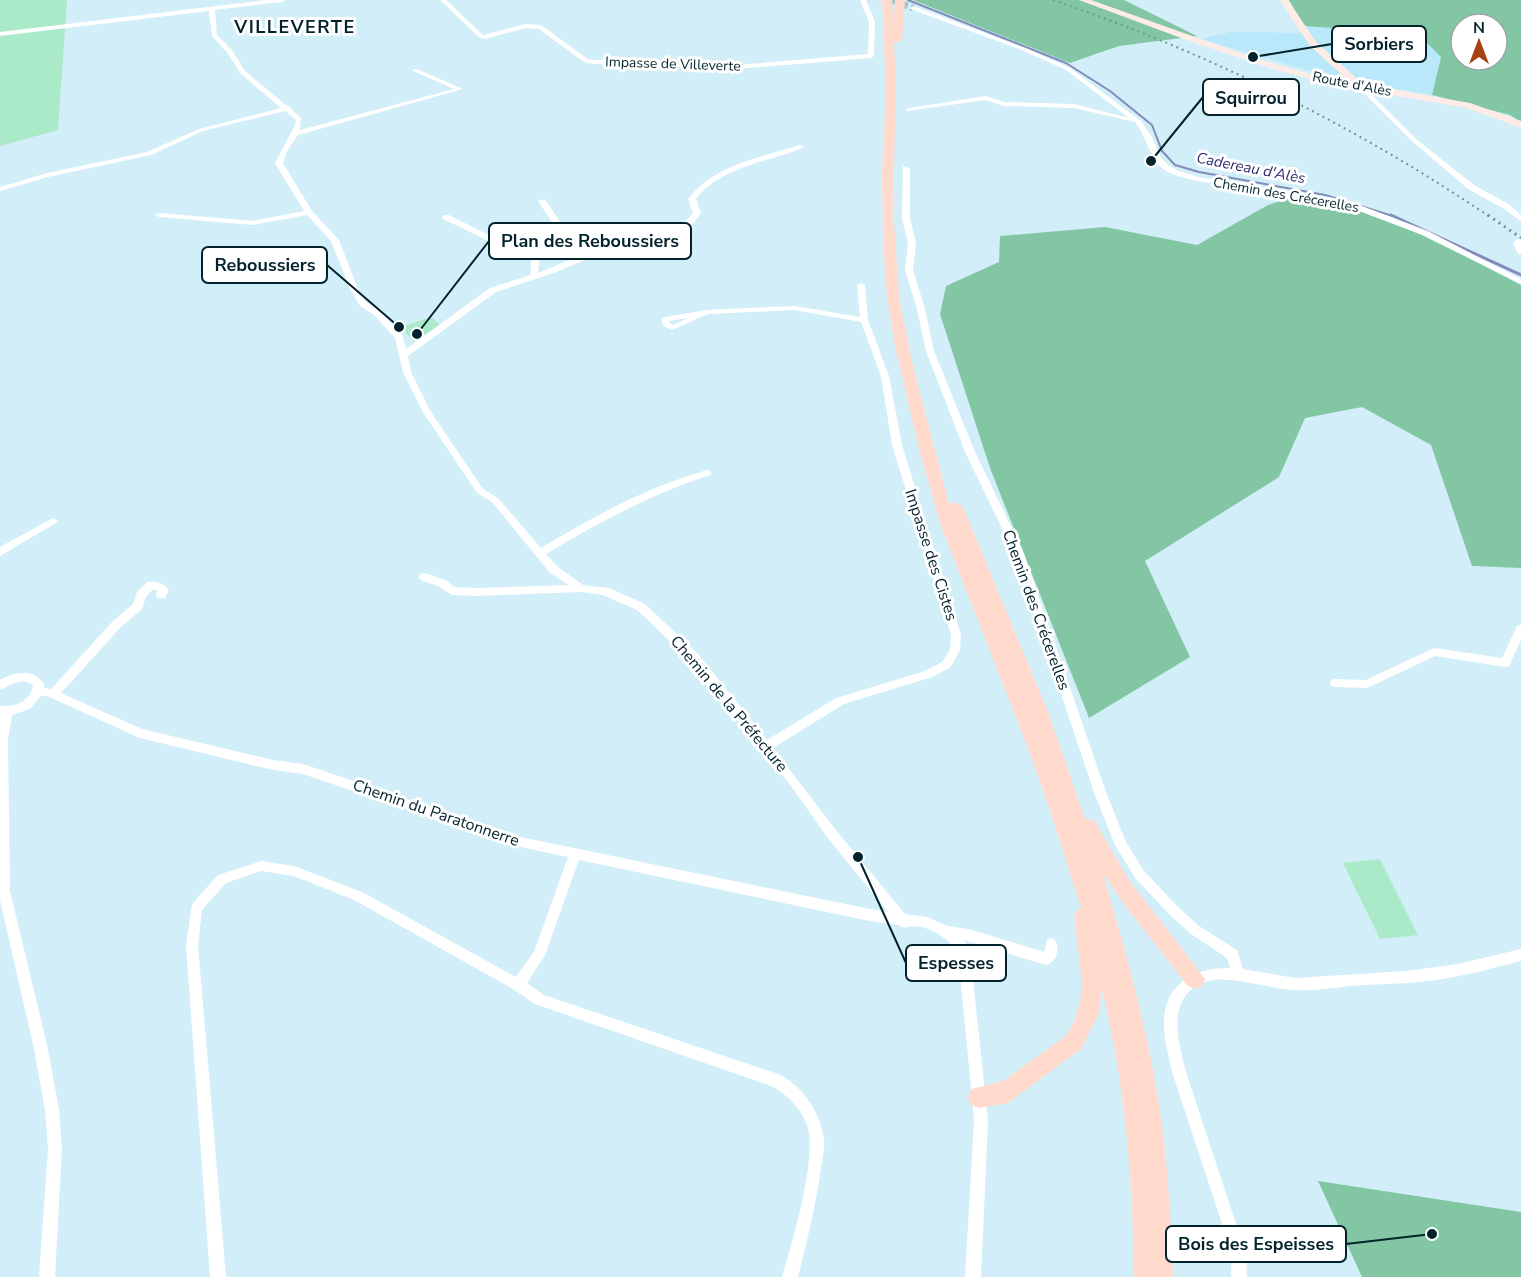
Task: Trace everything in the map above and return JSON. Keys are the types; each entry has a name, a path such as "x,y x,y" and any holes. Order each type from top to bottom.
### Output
{"main road":[{"name":"Route d'Alès","path":"1083,0 1256,61 1360,87 1463,105 1521,125"},
{"path":"1284,0 1313,44 1360,87"},
{"path":"887,1 891,80 888,190 893,295 903,355 924,432 1050,741 1095,843 1119,880 1195,979"},
{"path":"891,80 896,56 900,3"},
{"path":"924,432 926,449 955,543 1035,746 1073,850 1096,924 1123,1031 1143,1184 1146,1277"},
{"path":"1050,741 1109,924 1133,1019 1150,1126 1161,1247 1161,1277"},
{"path":"979,1097 1000,1095 1011,1089 1074,1041 1085,1026 1092,1000 1092,969 1073,850"}],"street":[{"path":"0,34 282,0"},
{"name":"Impasse de Villeverte","path":"443,0 481,36 485,37 526,26 541,27 586,61 736,67 871,56 872,22 863,0"},
{"path":"212,8 214,35 230,51 242,72 299,119 297,133 460,89 415,70"},
{"name":"Chemin des Crécerelles","path":"913,8 1026,50 1068,69 1139,122 1161,163 1176,173 1359,208 1425,233 1521,282"},
{"path":"1360,87 1414,140 1471,187 1507,207 1521,219"},
{"path":"909,110 986,98 1003,104 1074,106 1139,122"},
{"path":"0,189 47,175 149,154 201,130 288,108"},
{"name":"Chemin de la Préfecture","path":"297,133 281,153 279,163 309,212 335,240 354,289 363,304 377,313 399,337 407,372 427,412 480,491 495,500 554,570 581,588 605,591 641,607 695,658 795,783 831,833 904,922"},
{"path":"403,356 493,290 534,277 605,248 647,238 690,222 697,213 692,199 696,191 711,180 802,147"},
{"name":"Chemin des Crécerelles","path":"906,168 906,218 912,243 909,270 921,309 930,351 970,452 1018,551 1101,795 1121,845 1140,875 1181,918 1232,954 1239,975"},
{"path":"533,240 556,222 543,201"},
{"path":"159,215 253,223 309,212"},
{"path":"446,217 490,238 521,237 533,240"},
{"path":"533,240 536,255 534,277"},
{"path":"1521,242 1517,243 1521,252"},
{"name":"Impasse des Cistes","path":"765,747 840,701 928,674 946,664 955,650 956,635 897,445 885,376 864,320 861,285"},
{"path":"706,312 794,308 864,320"},
{"path":"541,553 621,505 676,482 706,473"},
{"path":"0,552 53,521"},
{"path":"424,577 442,583 452,591 581,588"},
{"path":"53,694 117,624 138,606 141,595 151,585 159,586 164,590 161,595"},
{"path":"1335,683 1366,684 1434,652 1505,663 1521,629"},
{"path":"2,682 27,676 35,679 39,684 39,692 30,703 3,710 4,891 41,1049 52,1110 55,1148 47,1277"},
{"name":"Chemin du Paratonnerre","path":"39,692 53,694 140,733 273,765 303,769 511,840 904,922 927,923 947,932 969,935 1046,959 1051,953 1051,944"},
{"path":"518,985 539,955 575,855"},
{"path":"218,1277 192,945 196,908 222,879 261,866 294,871 358,896 518,985 540,1000 778,1081 793,1091 806,1108 818,1139 803,1233 790,1277"},
{"path":"947,932 958,942 964,952 981,1120 973,1277"},
{"path":"1239,1277 1239,1254 1179,1072 1170,1031 1169,1019 1174,1000 1186,986 1195,979 1222,974 1294,984 1436,974 1521,955"}],"shaded area":[{"path":"1304,26 1417,34 1441,57 1432,95 1335,78 1201,39 1230,32 1302,33"}],"green space":[{"path":"0,0 67,0 58,130 0,146"},
{"path":"913,0 1124,0 1197,36 1119,46 1070,63"},
{"path":"1289,0 1521,0 1521,122 1510,115 1432,95 1441,57 1418,34 1304,26"},
{"path":"1287,199 1356,210 1425,235 1521,285 1521,568 1472,566 1431,445 1362,407 1305,418 1279,477 1145,561 1190,657 1089,718 990,468 940,314 946,286 999,262 1000,236 1105,227 1197,245 1268,205"},
{"path":"431,317 441,326 413,341 401,327"},
{"path":"1380,859 1418,935 1380,939 1343,863"},
{"path":"1318,1181 1521,1212 1521,1277 1362,1277"}],"waterway":[{"name":"Cadereau d'Alès","path":"908,0 1066,63 1110,91 1152,125 1162,151 1175,165 1199,172 1325,195 1394,216"},
{"name":"Cadereau d'Alès","path":"1394,216 1521,275"}],"tunnel":[{"path":"892,0 913,8"}],"railway":[{"path":"1053,0 1168,43 1279,94 1386,152 1439,183 1490,217"},
{"path":"1488,215 1521,238"}],"place":[{"name":"Sorbiers","path":"1253,57"},
{"name":"Squirrou","path":"1151,161"},
{"name":"Reboussiers","path":"399,327"},
{"name":"Plan des Reboussiers","path":"417,334"},
{"name":"Espesses","path":"858,857"},
{"name":"Bois des Espeisses","path":"1432,1234"}],"district":[{"name":"VILLEVERTE","path":"295,27"}]}
